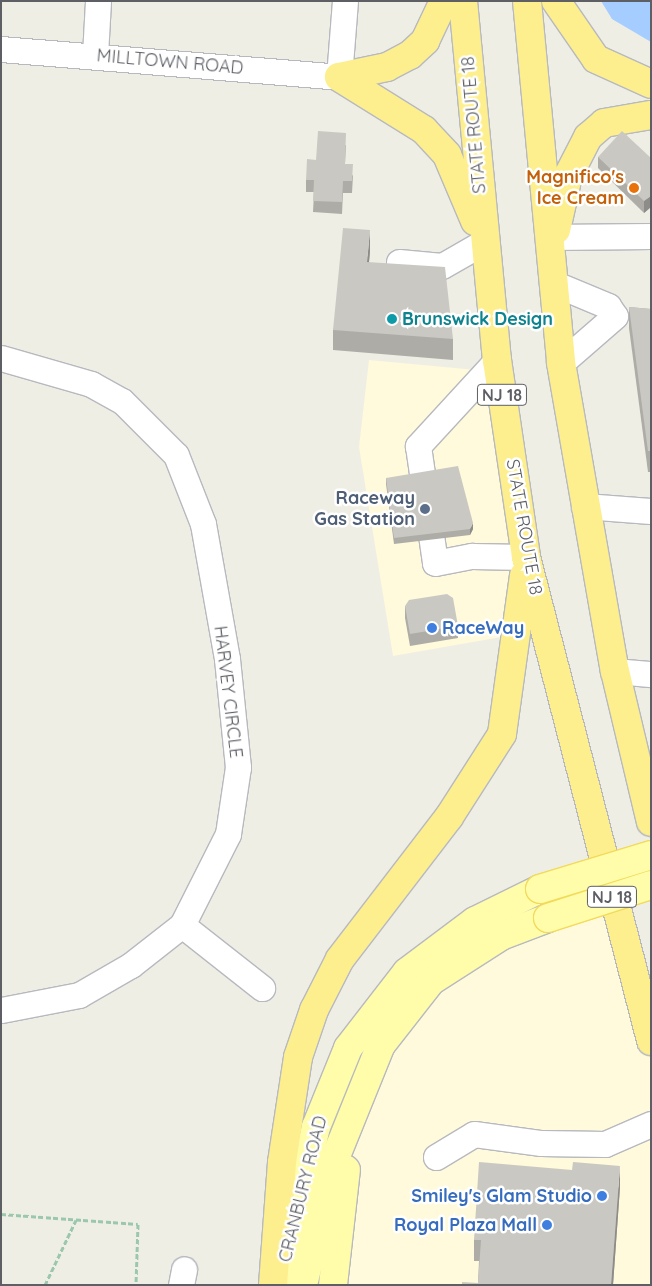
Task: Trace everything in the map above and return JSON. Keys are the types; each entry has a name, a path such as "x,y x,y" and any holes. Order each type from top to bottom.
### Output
{"highway":[{"path":"339,76 387,67 410,55 425,41 444,1"},
{"name":"STATE ROUTE 18","path":"463,1 484,242 497,360 526,557 651,1041"},
{"path":"527,1 561,364 584,506 615,671 651,822"},
{"path":"556,1 596,60 651,84"},
{"path":"339,76 424,130 447,156 484,242"},
{"path":"551,242 568,176 588,137 604,123 651,115"},
{"path":"273,1285 282,1162 304,1038 340,959 448,817 502,734 526,557"}],"main road":[{"name":"CRANBURY ROAD","path":"280,1285 316,1127 348,1048 407,972 475,921 540,889 651,855"},
{"name":"CRANBURY ROAD","path":"303,1285 332,1166 359,1093 381,1045 431,981 501,936 548,918 651,885"},
{"path":"333,1285 359,1093"}],"street":[{"path":"95,55 98,1"},
{"path":"339,76 345,1"},
{"name":"MILLTOWN ROAD","path":"1,49 95,55 339,76"},
{"path":"551,242 651,236"},
{"path":"399,262 442,266 484,242"},
{"path":"553,283 608,306 615,316"},
{"path":"561,364 615,316 642,316"},
{"name":"HARVEY CIRCLE","path":"1,358 91,384 122,401 176,455 192,489 227,658 238,767 228,834 182,925 132,965 79,995 1,1010"},
{"path":"497,360 418,446 435,564 472,556 526,557"},
{"path":"584,506 651,511"},
{"path":"615,671 651,674"},
{"path":"182,925 262,988"},
{"path":"436,1157 474,1134 541,1143 605,1144 651,1124"}],"path":[{"path":"1,1214 138,1224 136,1285"},
{"path":"46,1285 76,1219"}],"shaded area":[{"path":"369,360 487,371 497,360 518,634 393,656 359,447"},
{"path":"613,898 651,1041 651,1285 333,1285 359,1093 431,981"}],"water":[{"path":"601,1 651,1 651,42 612,19"}],"building":[{"path":"318,131 346,133 345,164 353,164 352,181 343,181 342,202 313,201 314,180 306,180 307,159 316,160"},
{"name":"Magnifico's Ice Cream","path":"622,131 651,158 651,196 644,201 598,157"},
{"name":"Brunswick Design","path":"343,228 370,230 367,262 445,267 453,339 333,330"},
{"path":"629,307 651,309 651,451 648,451"},
{"path":"458,466 473,523 470,529 394,538 386,478"},
{"name":"RaceWay","path":"447,594 453,598 458,626 410,634 405,606 409,600"},
{"name":"Royal Plaza Mall","path":"479,1162 572,1170 573,1162 620,1166 611,1285 462,1285 462,1282 478,1283 481,1240 474,1240"}],"place":[{"name":"Magnifico's Ice Cream","path":"634,188"},
{"name":"Brunswick Design","path":"392,319"},
{"name":"Raceway Gas Station","path":"425,509"},
{"name":"RaceWay","path":"432,628"},
{"name":"Smiley's Glam Studio","path":"602,1196"},
{"name":"Royal Plaza Mall","path":"547,1225"}]}
